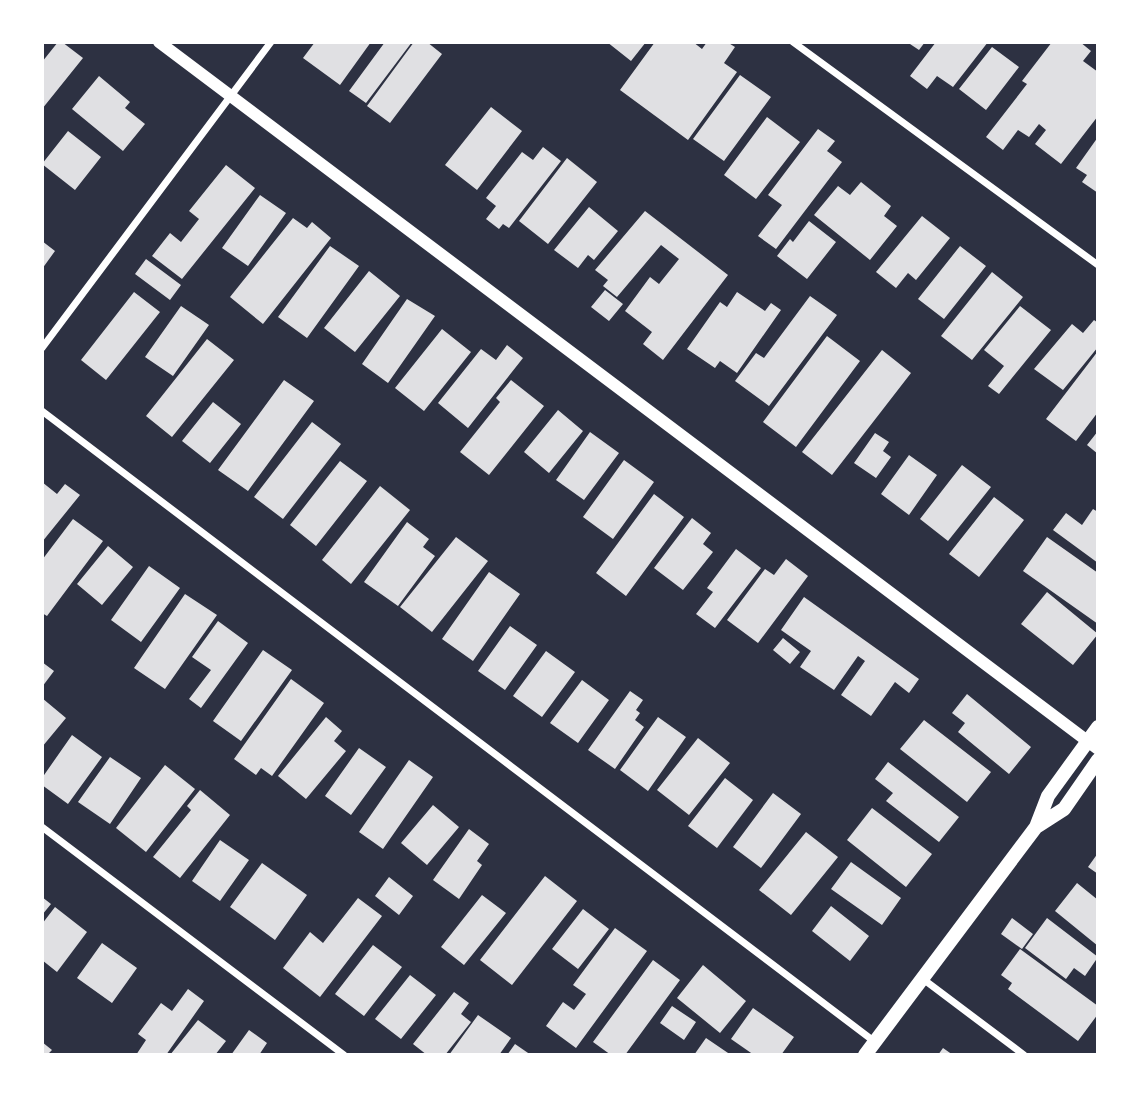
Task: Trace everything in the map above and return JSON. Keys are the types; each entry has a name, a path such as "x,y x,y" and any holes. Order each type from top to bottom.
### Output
{"main road":[{"path":"865,1055 1035,827 1048,796 1093,745 1098,727"},
{"path":"1035,827 1064,809 1098,760"}],"street":[{"path":"159,42 1093,745"},
{"path":"42,348 271,42"},
{"path":"793,42 1098,265"},
{"path":"42,411 875,1042"},
{"path":"42,827 344,1055"},
{"path":"923,979 1024,1055"}],"building":[{"path":"58,42 62,42 83,58 42,109 42,62"},
{"path":"315,42 371,42 340,85 303,58"},
{"path":"385,42 412,42 366,103 349,91"},
{"path":"414,42 427,42 442,54 390,123 367,106"},
{"path":"607,42 646,42 631,61"},
{"path":"655,42 693,42 702,49 707,42 727,42 735,47 724,63 737,72 688,140 620,90"},
{"path":"907,42 925,42 919,50"},
{"path":"936,42 988,42 953,87 937,76 927,89 910,76"},
{"path":"1052,42 1080,42 1091,51 1083,61 1098,72 1098,116 1061,164 1035,144 1046,130 1039,124 1029,137 1018,130 1003,150 986,137 1027,84 1022,81"},
{"path":"992,47 1019,67 986,110 959,89"},
{"path":"740,75 771,97 724,161 693,139"},
{"path":"99,76 130,102 125,108 145,124 123,151 72,109"},
{"path":"491,107 522,131 477,190 445,165"},
{"path":"767,117 800,142 756,199 724,175"},
{"path":"818,129 835,141 827,151 842,162 776,249 758,236 782,205 768,195"},
{"path":"68,131 101,157 75,190 42,164"},
{"path":"1098,137 1098,193 1082,182 1087,175 1076,168"},
{"path":"543,147 561,161 509,228 503,224 499,229 486,219 496,206 486,198 522,152 533,160"},
{"path":"567,158 597,182 548,244 519,221"},
{"path":"226,165 255,188 182,279 152,256 170,233 181,242 199,219 189,211"},
{"path":"861,182 891,206 884,216 897,226 870,260 814,215 838,186 850,195"},
{"path":"260,195 286,213 248,266 222,248"},
{"path":"589,207 618,231 594,260 588,255 578,268 554,250"},
{"path":"645,211 728,275 663,360 643,344 652,332 625,311 650,277 659,284 679,259 661,245 617,297 603,286 608,280 595,270"},
{"path":"922,216 950,238 916,280 908,273 896,288 876,272"},
{"path":"293,218 307,228 312,222 331,238 263,324 230,297"},
{"path":"809,221 836,242 807,279 777,256 790,239 793,242"},
{"path":"42,241 55,251 42,269"},
{"path":"330,246 359,266 307,338 278,317"},
{"path":"960,246 986,266 944,319 918,299"},
{"path":"146,259 181,285 170,300 135,274"},
{"path":"369,271 400,296 355,352 324,328"},
{"path":"992,272 1023,297 972,360 941,336"},
{"path":"605,290 623,304 609,321 591,307"},
{"path":"134,292 160,312 106,380 81,360"},
{"path":"737,292 765,311 771,303 781,310 737,373 720,361 715,368 687,349 720,302 727,307"},
{"path":"810,296 837,315 769,406 735,381 756,353 764,358"},
{"path":"407,299 435,316 388,383 362,364"},
{"path":"181,306 209,325 173,376 145,357"},
{"path":"1020,306 1051,330 999,394 988,386 1004,366 984,350"},
{"path":"1094,320 1098,323 1098,347 1063,390 1034,369 1072,324 1083,333"},
{"path":"442,329 471,352 424,411 395,388"},
{"path":"827,336 860,361 796,447 763,422"},
{"path":"207,339 234,360 172,437 146,416"},
{"path":"507,345 523,358 468,428 438,403 481,349 496,360"},
{"path":"882,350 911,373 832,475 802,452"},
{"path":"1098,351 1098,412 1076,441 1046,419"},
{"path":"284,380 314,401 248,491 218,470"},
{"path":"511,380 544,406 489,475 460,452 500,402 496,398"},
{"path":"213,402 241,424 210,463 182,441"},
{"path":"558,410 583,431 549,473 524,452"},
{"path":"312,422 341,444 283,519 254,497"},
{"path":"1098,431 1098,454 1087,445"},
{"path":"590,432 619,453 584,500 556,480"},
{"path":"875,433 889,442 883,451 891,457 876,478 854,463"},
{"path":"909,455 937,475 909,515 881,494"},
{"path":"624,460 654,482 613,539 583,517"},
{"path":"340,461 367,481 316,546 290,525"},
{"path":"962,465 991,487 948,541 920,519"},
{"path":"42,482 57,494 65,484 80,495 42,542"},
{"path":"380,486 410,510 351,584 322,560"},
{"path":"654,494 684,517 626,596 596,573"},
{"path":"994,497 1024,520 979,577 949,554"},
{"path":"1093,509 1098,512 1098,563 1053,530 1066,513 1082,525"},
{"path":"692,518 711,533 703,544 713,552 683,590 654,568"},
{"path":"73,519 103,541 47,616 42,613 42,560"},
{"path":"407,522 429,539 423,547 435,556 398,606 364,582"},
{"path":"456,537 488,561 432,632 400,607"},
{"path":"1047,537 1098,573 1098,624 1023,571"},
{"path":"108,546 133,567 102,605 77,584"},
{"path":"736,549 761,568 715,628 696,614 713,592 707,588"},
{"path":"786,559 808,576 758,643 727,620 765,569 774,575"},
{"path":"149,566 180,588 141,642 111,620"},
{"path":"489,572 520,594 473,661 442,639"},
{"path":"1047,592 1098,634 1073,665 1021,624"},
{"path":"185,594 217,615 165,689 134,668"},
{"path":"804,597 919,679 909,693 895,682 871,716 841,695 865,661 858,656 834,690 800,667 811,651 781,630"},
{"path":"218,621 248,643 201,708 189,699 211,670 192,657"},
{"path":"510,626 537,645 505,690 478,671"},
{"path":"783,638 800,652 790,664 773,650"},
{"path":"263,650 292,670 241,741 213,721"},
{"path":"546,651 575,672 542,717 513,696"},
{"path":"42,662 54,671 42,687"},
{"path":"291,679 324,703 272,776 261,768 256,775 234,759"},
{"path":"582,680 609,700 578,743 550,723"},
{"path":"630,691 643,700 636,710 640,713 635,720 644,727 615,769 588,750"},
{"path":"967,694 1031,747 1009,774 958,732 965,723 952,713"},
{"path":"42,698 66,718 42,747"},
{"path":"326,717 342,731 334,741 346,751 306,799 278,776"},
{"path":"658,717 686,737 648,791 620,770"},
{"path":"924,720 991,772 967,802 900,749"},
{"path":"72,735 102,757 68,804 42,785 42,778"},
{"path":"698,738 730,763 689,815 657,790"},
{"path":"359,748 386,767 351,815 325,796"},
{"path":"110,757 141,778 110,824 78,802"},
{"path":"409,760 433,777 383,849 359,832"},
{"path":"888,762 959,817 939,842 886,801 893,793 875,779"},
{"path":"165,765 195,789 146,852 116,828"},
{"path":"725,778 753,800 717,848 688,826"},
{"path":"200,790 230,815 180,878 153,857 191,810 187,806"},
{"path":"773,793 801,814 761,868 733,847"},
{"path":"433,805 459,827 427,865 401,843"},
{"path":"872,808 932,854 906,887 847,840"},
{"path":"469,829 489,844 477,861 482,865 459,899 433,880"},
{"path":"806,832 838,857 791,915 759,890"},
{"path":"220,840 249,860 220,901 192,881"},
{"path":"1098,853 1098,874 1088,867"},
{"path":"851,862 901,898 882,925 831,889"},
{"path":"262,863 307,895 275,940 230,907"},
{"path":"545,876 577,901 512,985 480,960"},
{"path":"389,877 413,896 399,915 375,896"},
{"path":"1077,883 1098,900 1098,946 1055,911"},
{"path":"482,895 506,913 464,965 441,947"},
{"path":"42,897 51,904 42,915"},
{"path":"358,898 382,916 320,997 283,968 310,932 323,943"},
{"path":"831,906 869,936 850,961 812,931"},
{"path":"55,907 87,932 57,972 42,960 42,924"},
{"path":"583,909 609,929 578,969 552,949"},
{"path":"1012,918 1033,934 1022,949 1001,934"},
{"path":"1047,918 1098,957 1085,976 1074,968 1066,979 1025,948"},
{"path":"615,928 647,951 576,1048 546,1026 563,1002 574,1010 586,994 573,985"},
{"path":"102,943 137,968 112,1003 77,978"},
{"path":"373,945 402,967 364,1016 335,994"},
{"path":"1020,949 1098,1006 1098,1014 1078,1041 1008,989 1012,983 1001,975"},
{"path":"653,960 680,980 625,1055 611,1055 593,1042"},
{"path":"703,965 746,1001 720,1033 677,998"},
{"path":"410,975 436,995 401,1039 375,1019"},
{"path":"188,989 204,1001 166,1055 136,1055 146,1040 138,1034 161,1003 172,1011"},
{"path":"454,992 469,1003 461,1014 471,1022 445,1055 427,1055 413,1044"},
{"path":"672,1006 696,1022 684,1040 660,1023"},
{"path":"753,1008 794,1037 781,1055 754,1055 731,1039"},
{"path":"478,1015 511,1038 499,1055 449,1055"},
{"path":"198,1020 226,1041 215,1055 170,1055"},
{"path":"249,1030 267,1043 259,1055 231,1055"},
{"path":"706,1038 731,1055 694,1055"},
{"path":"42,1042 52,1050 47,1055 42,1055"},
{"path":"515,1044 531,1055 507,1055"},
{"path":"943,1048 953,1055 938,1055"}]}
